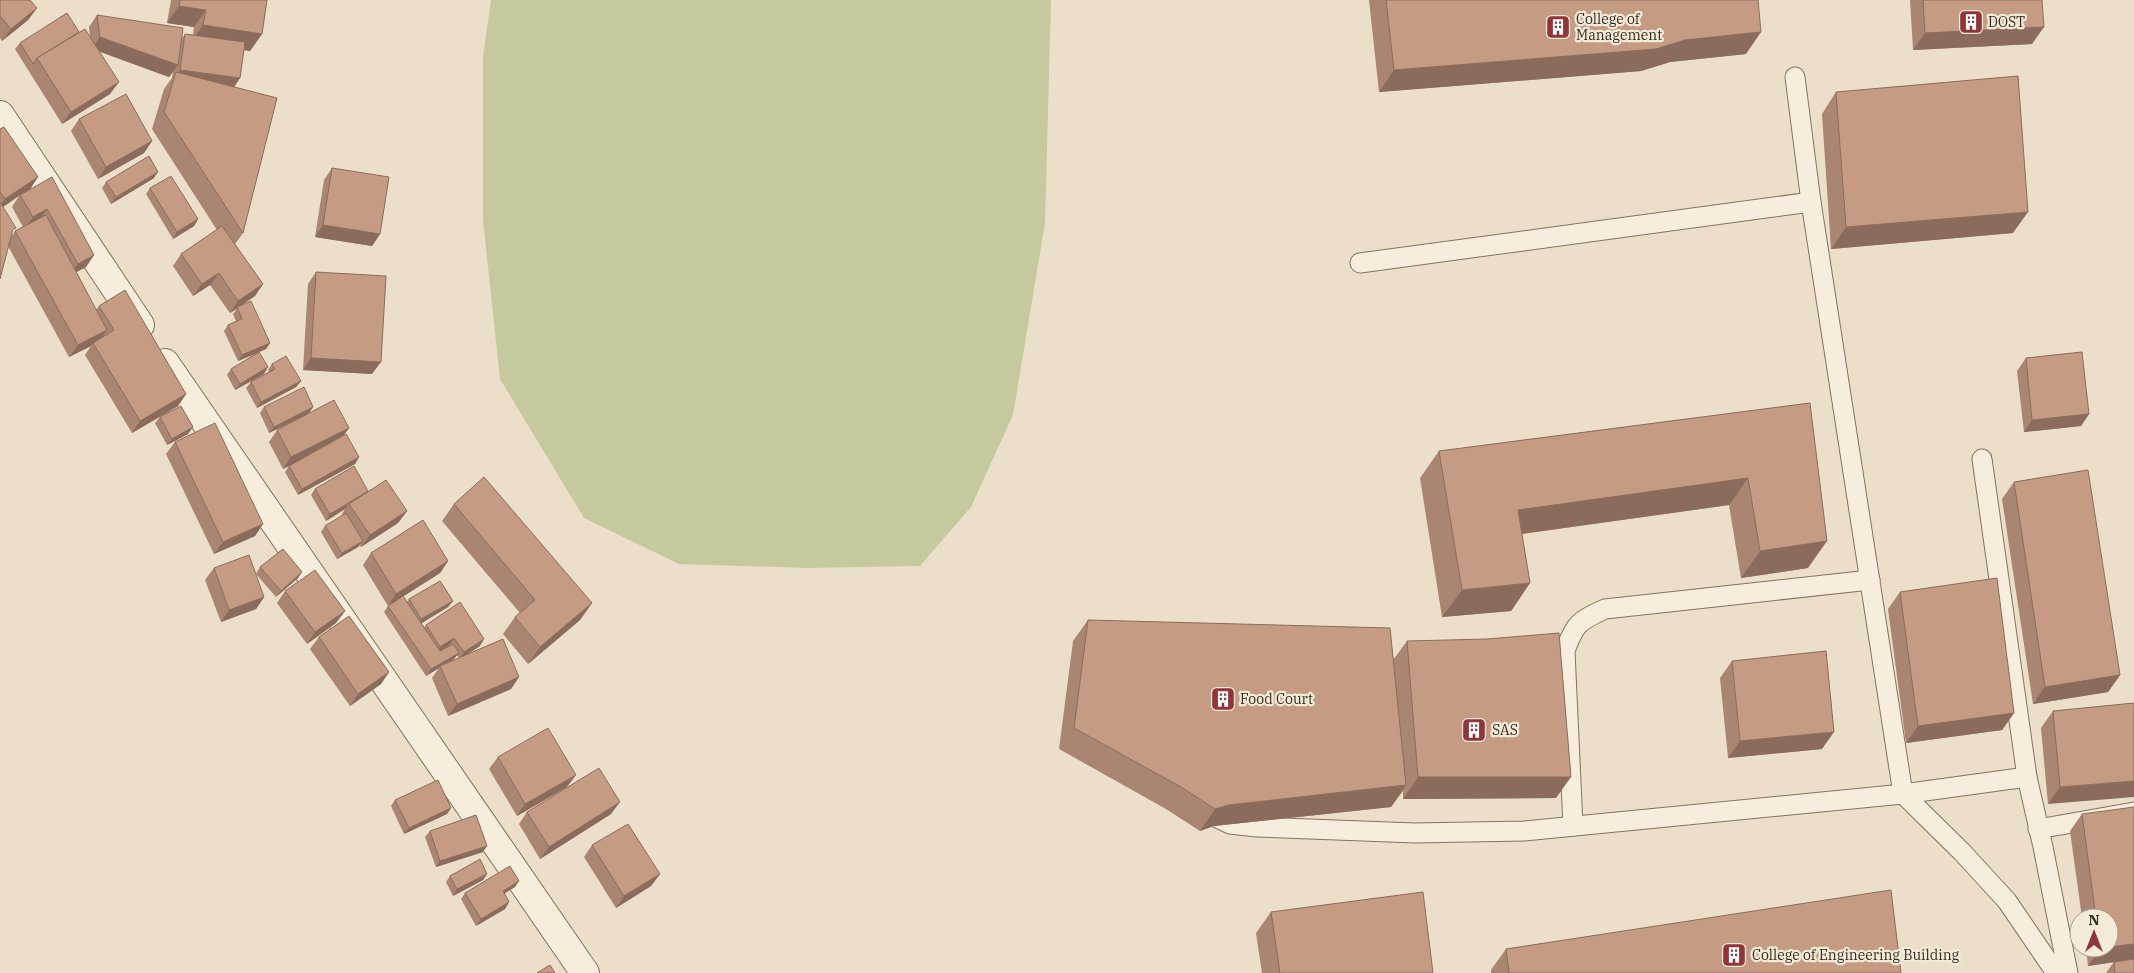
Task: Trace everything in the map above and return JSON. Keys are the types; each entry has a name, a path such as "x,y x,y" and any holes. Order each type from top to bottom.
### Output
{"street":[{"path":"0,115 183,390 585,973"}],"lane":[{"path":"1795,77 1811,202 1904,794 1962,852 2007,901 2056,973"},
{"path":"1360,263 1811,202"},
{"path":"1982,459 2027,777 2068,973"},
{"path":"1573,826 1565,650 1573,630 1583,619 1605,609 1870,580"},
{"path":"1199,805 1218,819 1230,824 1258,827 1415,833 1524,830 1904,794 2027,777"},
{"path":"2038,829 2134,812"}],"green space":[{"path":"491,0 1051,0 1045,223 1013,415 971,507 920,566 808,568 679,564 584,518 500,379 483,220 483,56"}],"building":[{"path":"0,0 30,0 37,8 11,29 0,16"},
{"path":"180,0 267,0 262,34 203,25 206,10 179,6"},
{"name":"College of Management","path":"1386,0 1758,0 1761,32 1685,40 1656,49 1394,70"},
{"path":"1923,0 2042,0 2044,27 1925,33"},
{"path":"67,13 79,32 37,58 33,64 20,43"},
{"path":"97,15 183,28 178,65 100,37"},
{"path":"85,29 119,82 71,112 37,58"},
{"path":"185,34 245,42 240,78 180,70"},
{"path":"176,72 277,98 243,233 164,112"},
{"path":"2018,76 2028,212 1846,227 1836,92"},
{"path":"126,94 152,141 106,167 79,119"},
{"path":"4,127 38,177 5,199 0,192 0,129"},
{"path":"149,156 158,172 116,197 106,182"},
{"path":"332,168 389,177 380,234 323,225"},
{"path":"171,176 198,219 177,232 150,188"},
{"path":"52,177 94,255 78,264 47,209 33,217 20,195"},
{"path":"0,202 16,228 13,229 0,279"},
{"path":"46,215 107,330 78,345 15,231"},
{"path":"222,226 263,284 238,301 219,273 202,284 181,254"},
{"path":"316,272 386,276 381,362 311,358"},
{"path":"125,290 186,394 140,421 93,343 114,330 99,306"},
{"path":"251,301 270,343 242,355 228,325 242,319 237,307"},
{"path":"259,352 268,367 240,384 231,369"},
{"path":"2082,352 2089,414 2032,420 2026,358"},
{"path":"286,356 301,381 261,402 251,382 275,369 272,364"},
{"path":"304,387 313,407 274,427 264,407"},
{"path":"334,400 349,428 291,457 277,430"},
{"path":"1810,403 1827,541 1760,551 1748,478 1518,510 1530,583 1462,590 1439,451"},
{"path":"181,406 193,427 172,439 160,417"},
{"path":"215,423 263,524 223,542 175,442"},
{"path":"346,434 359,457 302,489 289,466"},
{"path":"354,466 368,491 330,514 315,489"},
{"path":"2088,470 2120,675 2045,687 2014,482"},
{"path":"484,477 592,603 540,647 515,617 535,600 454,504"},
{"path":"386,480 407,511 370,535 349,504"},
{"path":"346,513 363,541 342,553 325,526"},
{"path":"423,520 448,561 396,594 371,553"},
{"path":"283,549 302,572 281,591 260,567"},
{"path":"249,555 264,597 229,610 214,568"},
{"path":"315,570 345,611 315,632 285,591"},
{"path":"1997,578 2014,713 1918,726 1900,592"},
{"path":"440,581 453,601 421,619 409,599"},
{"path":"403,596 440,651 453,644 459,653 431,669 388,606"},
{"path":"460,602 484,639 464,652 454,638 440,647 426,625"},
{"path":"349,616 389,672 358,694 319,637"},
{"name":"Food Court","path":"1088,620 1390,628 1406,785 1229,805 1215,809 1181,787 1074,728"},
{"name":"SAS","path":"1559,633 1571,777 1418,777 1407,641 1487,639"},
{"path":"503,639 519,677 457,704 440,666"},
{"path":"1826,651 1834,732 1740,741 1732,661"},
{"path":"2134,703 2134,781 2060,787 2053,711"},
{"path":"548,728 576,775 525,804 498,757"},
{"path":"599,768 620,802 549,847 527,812"},
{"path":"438,780 451,808 409,828 395,800"},
{"path":"2134,807 2134,944 2119,946 2119,908 2095,908 2082,814"},
{"path":"476,815 487,846 440,861 430,831"},
{"path":"628,824 660,874 624,896 592,845"},
{"path":"480,859 487,874 457,889 450,876"},
{"path":"510,866 519,881 503,891 509,902 481,919 465,893"},
{"name":"College of Engineering Building","path":"1891,890 1901,973 1509,973 1506,949"},
{"path":"1423,892 1433,973 1280,973 1271,912"},
{"path":"2134,959 2134,973 2115,973 2114,962"},
{"path":"550,965 555,973 537,973"}],"place":[{"name":"DOST","path":"1971,22"},
{"name":"College of Management","path":"1558,27"},
{"name":"Food Court","path":"1223,699"},
{"name":"SAS","path":"1474,730"},
{"name":"College of Engineering Building","path":"1734,955"}]}
